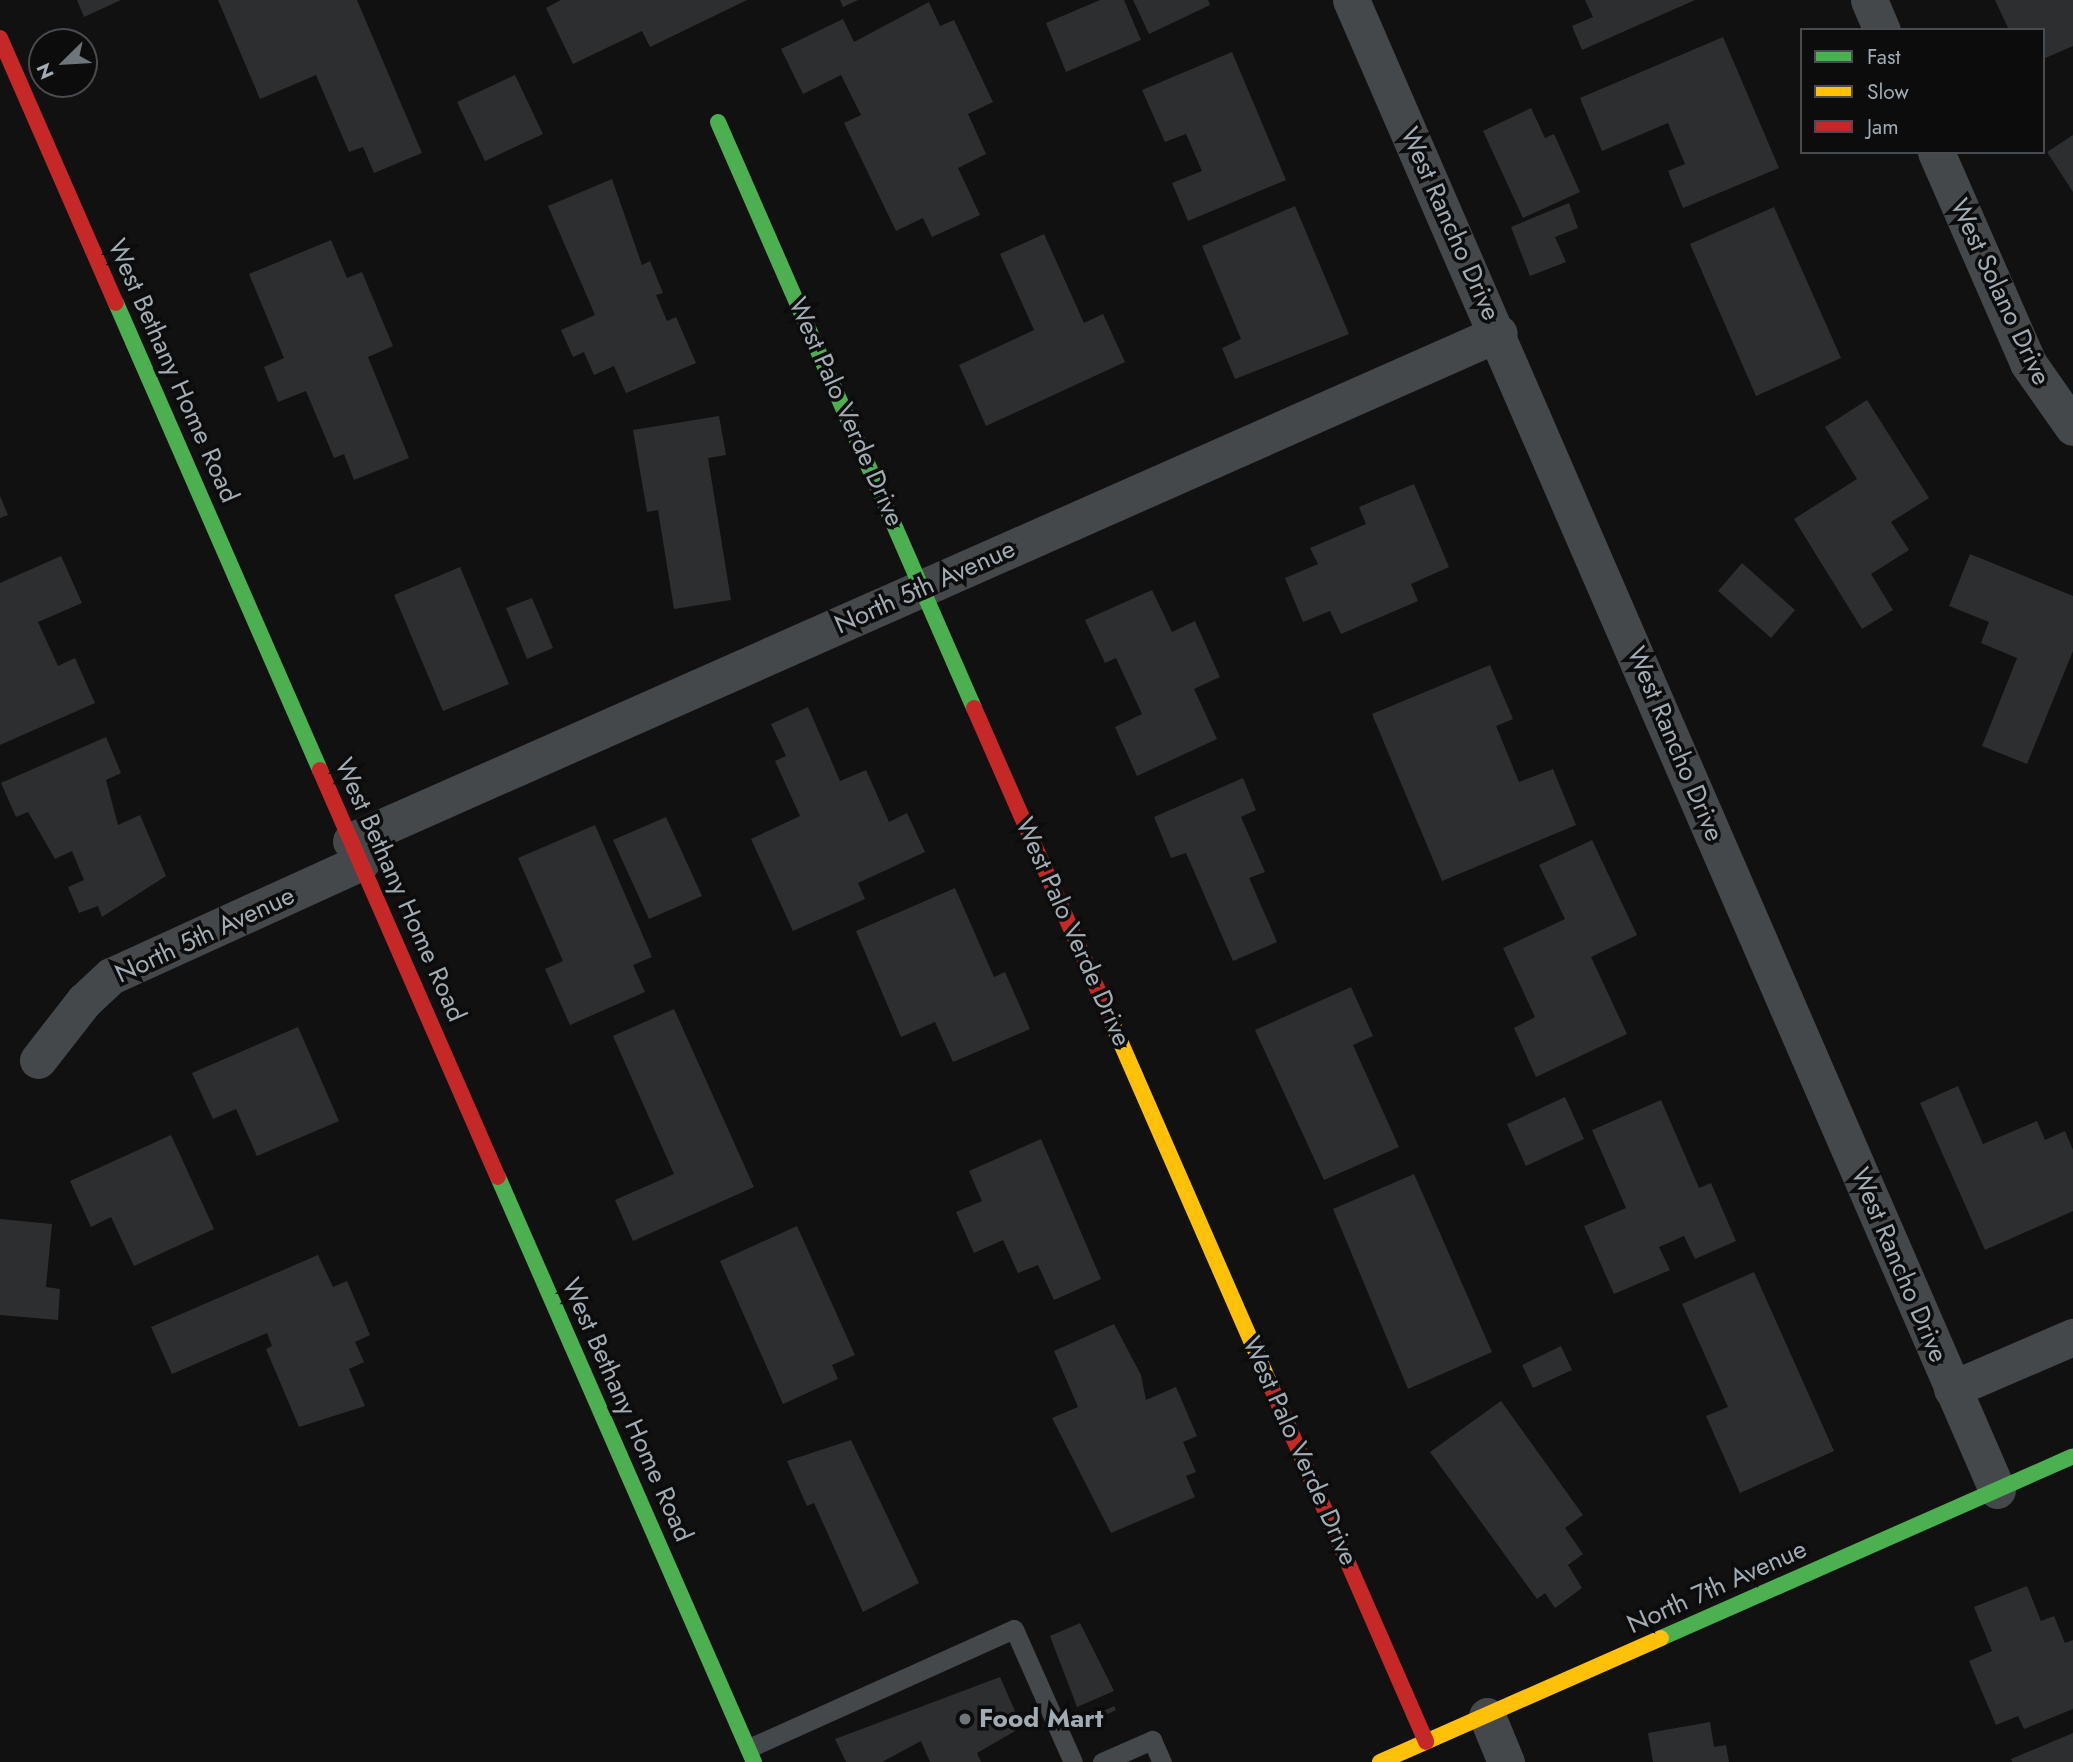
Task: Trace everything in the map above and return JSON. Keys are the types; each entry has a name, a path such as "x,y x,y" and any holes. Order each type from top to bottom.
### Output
{"main road":[{"name":"West Bethany Home Road","path":"0,38 751,1755"},
{"name":"West Palo Verde Drive","path":"718,122 1426,1742"},
{"name":"North 7th Avenue","path":"1380,1762 2073,1456"}],"street":[{"name":"West Rancho Drive","path":"1351,0 1499,333 1997,1490"},
{"path":"1869,0 1881,28"},
{"name":"West Solano Drive","path":"1937,154 2028,363 2073,427"},
{"name":"North 5th Avenue","path":"38,1060 84,1001 111,976 356,851 923,588 1499,333"},
{"path":"1952,1389 2073,1337"},
{"path":"1487,1716 1506,1762"}],"lane":[{"path":"751,1755 1014,1629 1073,1762"},
{"path":"1102,1762 1152,1740 1162,1762"}],"building":[{"path":"77,0 121,0 84,17"},
{"path":"218,0 357,0 422,153 374,173 363,147 349,152 316,75 260,99"},
{"path":"561,0 747,0 650,47 642,31 573,64 546,8"},
{"path":"840,0 858,0 843,7"},
{"path":"1100,0 1124,0 1141,40 1066,72 1046,23"},
{"path":"1133,0 1208,0 1210,5 1149,34"},
{"path":"1585,0 1695,0 1582,50 1572,26 1593,17"},
{"path":"1995,0 2073,0 2073,46 2045,58 2045,28 2008,28"},
{"path":"929,2 940,26 954,20 993,102 968,114 986,154 958,168 980,215 932,237 923,218 896,231 844,123 861,115 841,75 803,94 781,49 843,19 854,42"},
{"path":"1723,37 1779,168 1683,208 1668,171 1685,164 1668,123 1602,151 1580,98"},
{"path":"1232,52 1286,180 1188,221 1172,183 1202,171 1186,134 1165,142 1142,90"},
{"path":"515,75 543,134 485,161 457,102"},
{"path":"1531,108 1545,138 1554,134 1580,192 1523,218 1483,131"},
{"path":"2073,135 2073,192 2047,152"},
{"path":"612,179 642,265 650,261 663,293 656,295 667,321 676,317 696,363 626,393 614,366 594,375 584,352 573,357 561,330 595,315 548,206"},
{"path":"1569,203 1578,228 1555,237 1566,262 1530,276 1511,227"},
{"path":"1295,206 1349,334 1235,379 1222,348 1241,339 1202,246"},
{"path":"1774,207 1841,358 1756,396 1690,244"},
{"path":"1044,234 1084,323 1103,314 1125,362 986,426 959,365 1034,330 1000,254"},
{"path":"331,240 347,278 362,272 393,346 368,357 409,458 354,480 344,454 334,458 306,391 278,402 264,367 284,358 249,274"},
{"path":"1867,400 1929,498 1891,522 1909,550 1871,574 1893,610 1862,629 1794,519 1857,479 1825,427"},
{"path":"719,416 726,455 708,458 731,600 674,609 658,510 647,512 633,430"},
{"path":"1414,484 1449,567 1411,584 1418,601 1341,634 1330,611 1303,622 1285,578 1318,564 1310,548 1366,524 1359,507"},
{"path":"0,496 8,515 0,518"},
{"path":"1970,554 2073,596 2073,651 2027,764 1982,746 2017,658 1981,643 1989,622 1949,606"},
{"path":"61,556 82,603 38,622 58,666 75,658 95,703 0,745 0,583"},
{"path":"1742,563 1795,610 1771,638 1718,591"},
{"path":"460,567 509,684 443,711 394,595"},
{"path":"1152,590 1172,632 1195,621 1220,677 1194,689 1217,739 1137,776 1115,727 1142,714 1116,658 1105,663 1085,620"},
{"path":"532,598 553,648 527,659 506,608"},
{"path":"1490,665 1513,719 1496,726 1519,782 1553,769 1576,825 1442,881 1372,714"},
{"path":"808,707 840,781 866,770 889,822 907,813 925,852 858,883 865,899 793,931 751,839 800,816 775,761 786,756 771,724"},
{"path":"106,737 121,773 106,780 118,825 140,815 166,876 102,917 98,906 79,913 68,887 84,880 72,851 55,859 28,812 16,817 1,783"},
{"path":"1243,778 1256,810 1241,817 1265,872 1249,878 1277,942 1233,961 1186,853 1171,858 1154,817"},
{"path":"666,817 702,896 649,919 613,840"},
{"path":"595,825 652,957 633,965 645,992 570,1025 545,969 563,961 518,858"},
{"path":"1592,840 1637,935 1591,957 1627,1034 1536,1077 1514,1028 1535,1017 1503,948 1565,919 1539,865"},
{"path":"955,888 994,977 1005,972 1030,1029 953,1062 935,1022 901,1037 856,931"},
{"path":"1351,987 1373,1036 1353,1045 1399,1147 1324,1180 1255,1030"},
{"path":"674,1009 754,1187 633,1241 615,1200 674,1174 613,1036"},
{"path":"298,1027 339,1121 257,1156 236,1109 213,1119 192,1073"},
{"path":"1958,1086 1983,1144 2037,1121 2045,1140 2065,1131 2073,1150 2073,1211 1985,1250 1920,1103"},
{"path":"1565,1097 1584,1139 1526,1166 1507,1124"},
{"path":"1661,1100 1699,1188 1711,1183 1736,1241 1695,1259 1684,1236 1659,1247 1670,1270 1614,1294 1584,1226 1626,1208 1592,1130"},
{"path":"171,1135 214,1229 134,1266 111,1217 91,1227 70,1181"},
{"path":"1041,1139 1101,1279 1054,1300 1038,1265 1018,1273 1003,1240 974,1253 956,1212 982,1201 969,1171"},
{"path":"1414,1174 1492,1352 1408,1389 1333,1209"},
{"path":"0,1219 52,1224 46,1287 60,1289 58,1320 0,1315"},
{"path":"797,1226 855,1355 832,1365 838,1379 783,1404 720,1261"},
{"path":"318,1255 333,1287 347,1281 370,1335 355,1342 364,1362 349,1369 365,1406 299,1427 266,1349 272,1346 267,1333 172,1374 151,1327"},
{"path":"1754,1272 1834,1451 1740,1493 1706,1416 1728,1407 1682,1304"},
{"path":"1114,1324 1141,1375 1146,1400 1176,1387 1197,1436 1183,1442 1196,1472 1186,1476 1195,1497 1111,1533 1052,1418 1078,1407 1054,1351"},
{"path":"1561,1346 1572,1370 1533,1388 1522,1365"},
{"path":"1501,1401 1583,1515 1565,1528 1583,1554 1568,1565 1582,1588 1555,1608 1545,1593 1537,1599 1430,1452"},
{"path":"851,1440 919,1583 863,1612 814,1503 807,1506 787,1461"},
{"path":"2027,1586 2041,1621 2054,1616 2065,1643 2073,1640 2073,1709 2024,1729 2018,1716 1996,1725 1969,1661 1992,1651 1974,1607"},
{"path":"1080,1623 1114,1691 1077,1707 1050,1636"},
{"name":"Food Mart","path":"1000,1677 1022,1727 977,1753 981,1762 930,1762 921,1741 882,1762 846,1762 835,1739"},
{"path":"1114,1706 1116,1710 1099,1718 1097,1714"},
{"path":"1710,1722 1714,1747 1726,1745 1729,1762 1653,1762 1648,1733"},
{"path":"2073,1733 2073,1762 2012,1762 2011,1759"}],"traffic: fast":[{"path":"718,122 974,708"},
{"path":"116,303 320,770"},
{"path":"498,1177 754,1762"},
{"path":"1661,1638 2073,1456"}],"traffic: slow":[{"path":"1110,1018 1272,1389"},
{"path":"1380,1762 1661,1638"}],"traffic: jam":[{"path":"0,38 116,303"},
{"path":"974,708 1110,1018"},
{"path":"320,770 498,1177"},
{"path":"1272,1389 1426,1742"}],"place":[{"name":"Food Mart","path":"965,1719"}]}
